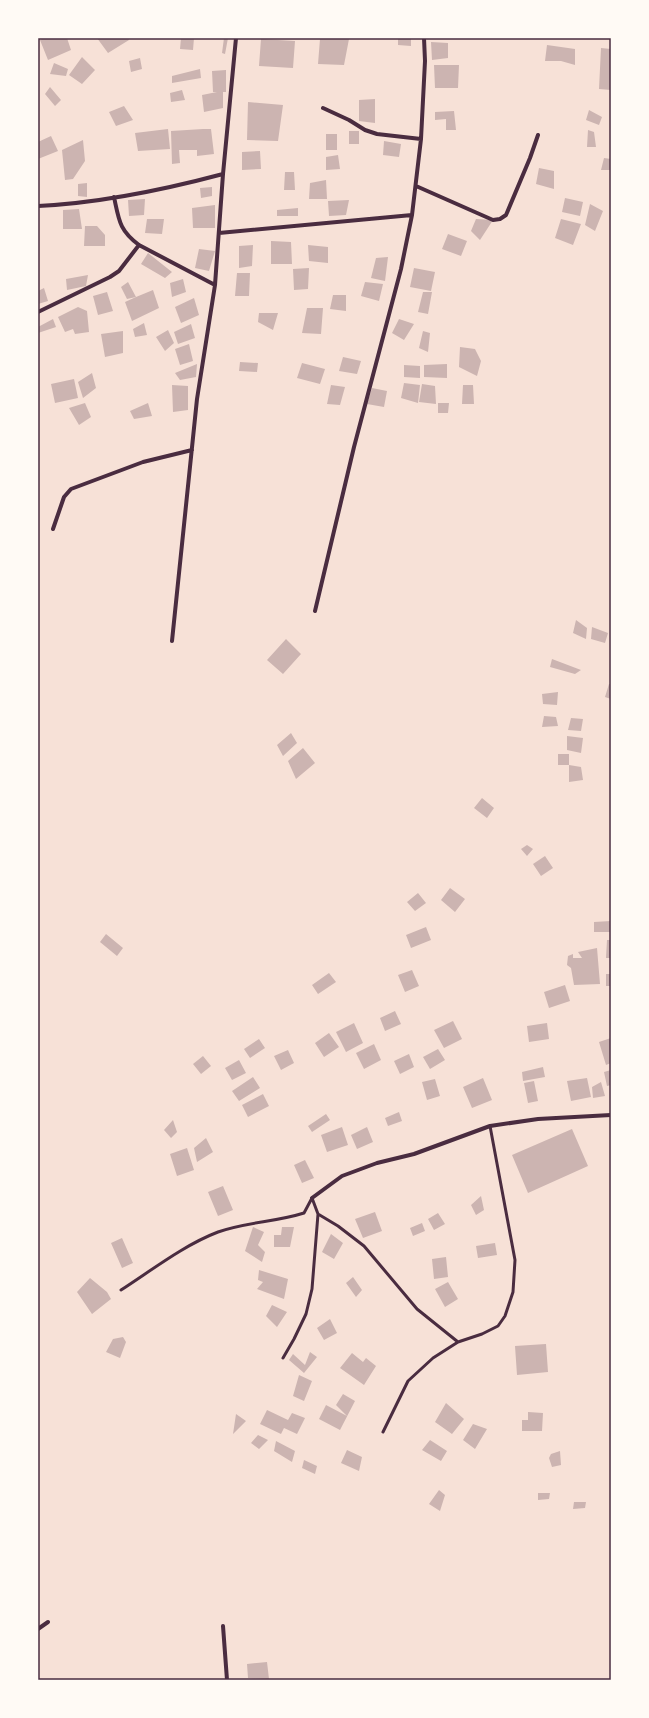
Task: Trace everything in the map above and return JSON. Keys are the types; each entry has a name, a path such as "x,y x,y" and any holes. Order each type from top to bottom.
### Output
{"street":[{"path":"172,641 197,399 215,285 223,174 236,38"},
{"path":"316,611 333,530 342,504 354,447 401,268 412,215 421,139 425,61 424,38"},
{"path":"322,108 349,120 365,130 377,134 421,139"},
{"path":"416,186 493,220 500,220 506,215 538,135"},
{"path":"38,206 59,205 114,197 185,184 223,174"},
{"path":"114,197 121,226 128,236 139,245 215,285"},
{"path":"219,233 412,215"},
{"path":"38,312 110,278 119,271 139,245"},
{"path":"52,529 64,497 70,489 143,462 192,450"},
{"path":"312,1198 342,1176 377,1163 414,1154 490,1126 538,1118 611,1115"},
{"path":"38,1629 48,1622"},
{"path":"223,1626 227,1680"}],"lane":[{"path":"383,1432 408,1381 433,1358 458,1342 482,1334 498,1326 505,1316 513,1292 515,1260 490,1126"},
{"path":"283,1358 306,1314 312,1289 318,1214 312,1198"},
{"path":"121,1290 185,1249 217,1233 245,1224 287,1218 304,1213 312,1198"},
{"path":"318,1214 338,1226 364,1246 417,1309 458,1342"}],"building":[{"path":"44,38 67,38 71,50 48,60 40,40"},
{"path":"97,38 128,38 129,40 108,53"},
{"path":"181,38 194,38 193,50 180,49"},
{"path":"224,38 228,38 225,54 222,53"},
{"path":"398,38 411,38 411,46 398,45"},
{"path":"261,39 295,41 293,68 259,66"},
{"path":"320,39 349,39 344,65 318,64"},
{"path":"431,42 448,43 448,58 432,60"},
{"path":"547,45 575,49 575,65 561,61 545,61"},
{"path":"601,48 611,49 611,90 599,89"},
{"path":"82,57 95,70 82,84 69,75"},
{"path":"140,58 142,69 131,72 129,61"},
{"path":"54,63 68,69 66,76 50,74"},
{"path":"434,65 459,65 458,88 435,88"},
{"path":"200,69 201,78 172,83 172,76"},
{"path":"226,70 226,92 223,92 223,108 204,112 202,95 217,92 213,92 212,71"},
{"path":"50,87 61,100 55,106 45,94"},
{"path":"182,90 185,100 171,102 170,93"},
{"path":"375,99 375,123 359,121 359,100"},
{"path":"248,102 283,105 278,141 247,140"},
{"path":"124,106 133,120 116,126 109,112"},
{"path":"589,110 602,117 599,125 586,120"},
{"path":"454,111 456,130 446,130 446,119 435,120 435,112"},
{"path":"168,129 170,149 138,151 135,133"},
{"path":"211,129 214,154 197,156 197,150 179,150 180,163 172,164 171,131"},
{"path":"588,130 594,132 596,147 587,147"},
{"path":"349,131 359,131 359,144 349,144"},
{"path":"326,134 337,134 337,150 326,150"},
{"path":"51,136 58,151 38,159 38,142"},
{"path":"83,140 85,161 73,179 65,180 62,150"},
{"path":"384,141 401,144 399,157 383,155"},
{"path":"260,151 261,169 242,170 242,152"},
{"path":"338,155 340,169 326,170 326,157"},
{"path":"604,158 611,159 611,170 601,170"},
{"path":"539,168 554,171 554,189 536,184"},
{"path":"285,172 294,172 295,190 284,190"},
{"path":"326,180 327,199 309,199 310,183"},
{"path":"87,183 87,197 78,196 78,184"},
{"path":"212,187 212,196 201,198 200,188"},
{"path":"565,198 583,202 580,216 562,212"},
{"path":"145,199 144,215 129,216 128,200"},
{"path":"349,200 346,215 329,216 328,201"},
{"path":"590,204 603,211 595,231 585,225"},
{"path":"215,205 215,228 193,228 192,208"},
{"path":"298,208 298,216 277,216 277,210"},
{"path":"79,209 82,229 63,229 63,210"},
{"path":"147,219 164,219 162,234 145,233"},
{"path":"476,219 493,220 480,240 471,231"},
{"path":"561,219 581,224 573,245 555,238"},
{"path":"85,226 97,226 105,235 105,246 84,246"},
{"path":"448,234 467,241 461,256 442,249"},
{"path":"271,241 291,242 292,264 271,264"},
{"path":"253,245 252,266 239,268 239,246"},
{"path":"308,245 328,247 328,263 309,261"},
{"path":"199,249 215,251 209,271 195,268"},
{"path":"148,253 172,272 165,278 141,264"},
{"path":"388,257 385,281 371,278 376,258"},
{"path":"309,268 308,289 294,290 293,269"},
{"path":"414,268 435,272 431,291 410,287"},
{"path":"237,273 250,273 249,296 235,296"},
{"path":"88,275 86,286 67,290 66,279"},
{"path":"183,279 186,292 172,297 170,283"},
{"path":"128,282 136,297 127,299 121,287"},
{"path":"365,282 383,284 379,301 361,296"},
{"path":"44,288 48,301 38,304 38,291"},
{"path":"153,290 159,308 132,321 125,302"},
{"path":"107,292 113,311 98,315 93,296"},
{"path":"423,292 432,292 428,314 418,312"},
{"path":"333,295 346,295 346,311 330,309"},
{"path":"194,298 199,315 181,323 175,307"},
{"path":"78,307 87,311 89,332 75,334 73,329 65,332 58,317"},
{"path":"307,308 323,308 321,334 302,333"},
{"path":"259,313 278,313 273,330 258,322"},
{"path":"53,319 56,327 38,333 38,327"},
{"path":"399,319 414,324 404,340 392,333"},
{"path":"144,323 147,335 135,337 133,329"},
{"path":"191,324 195,338 178,344 174,332"},
{"path":"168,330 174,343 165,351 156,337"},
{"path":"123,331 123,353 105,357 101,334"},
{"path":"423,331 430,333 428,352 419,348"},
{"path":"189,344 193,361 180,365 175,349"},
{"path":"460,347 475,349 481,361 477,376 459,367"},
{"path":"343,357 361,361 357,374 339,371"},
{"path":"240,362 258,363 257,372 239,371"},
{"path":"302,363 325,369 320,384 297,378"},
{"path":"197,364 196,377 180,380 175,373"},
{"path":"447,364 447,378 424,377 424,365"},
{"path":"404,365 420,366 420,378 404,377"},
{"path":"92,373 96,388 83,398 78,382"},
{"path":"74,379 78,398 55,403 51,384"},
{"path":"404,383 420,385 418,403 401,398"},
{"path":"422,384 435,386 436,404 419,402"},
{"path":"172,385 188,386 188,410 173,412"},
{"path":"331,385 345,387 340,405 327,404"},
{"path":"463,385 473,385 474,404 462,404"},
{"path":"372,388 387,391 384,407 367,404"},
{"path":"85,403 91,417 79,425 69,408"},
{"path":"148,403 152,416 134,419 130,411"},
{"path":"438,403 449,403 448,413 438,413"},
{"path":"576,620 587,628 586,639 573,633"},
{"path":"592,627 608,633 605,643 591,639"},
{"path":"286,639 301,654 283,674 267,660"},
{"path":"552,659 581,670 575,674 550,667"},
{"path":"609,684 611,684 611,699 605,697"},
{"path":"558,692 557,705 543,704 542,694"},
{"path":"544,716 556,717 558,726 542,727"},
{"path":"571,718 583,719 581,731 568,730"},
{"path":"291,733 297,743 283,756 277,745"},
{"path":"567,736 583,738 581,753 567,750"},
{"path":"303,748 315,763 296,779 288,761"},
{"path":"558,754 569,754 569,765 558,765"},
{"path":"569,765 581,767 583,780 569,782"},
{"path":"482,798 494,808 487,818 474,808"},
{"path":"527,845 533,849 527,856 521,849"},
{"path":"545,856 553,868 541,876 533,864"},
{"path":"450,888 465,899 455,912 441,900"},
{"path":"418,893 426,903 415,911 407,902"},
{"path":"611,921 611,932 594,932 594,922"},
{"path":"426,927 431,940 411,948 406,935"},
{"path":"106,934 123,948 117,956 100,942"},
{"path":"607,940 611,940 611,958 606,958"},
{"path":"597,948 600,984 574,985 571,968 567,965 568,956 573,954 573,958 582,958 578,952"},
{"path":"412,970 419,986 405,992 398,975"},
{"path":"329,973 336,982 318,994 312,985"},
{"path":"606,974 611,974 611,986 606,986"},
{"path":"565,985 570,1001 549,1008 544,992"},
{"path":"395,1011 401,1024 385,1031 380,1018"},
{"path":"453,1021 462,1039 444,1048 434,1030"},
{"path":"354,1023 363,1043 346,1052 336,1032"},
{"path":"547,1023 549,1039 529,1042 527,1026"},
{"path":"329,1033 339,1047 324,1057 315,1043"},
{"path":"611,1038 611,1063 606,1065 599,1042"},
{"path":"259,1039 265,1048 250,1058 244,1049"},
{"path":"374,1044 381,1060 364,1069 356,1053"},
{"path":"438,1049 445,1060 430,1069 423,1057"},
{"path":"288,1050 294,1063 281,1070 274,1056"},
{"path":"409,1054 414,1067 400,1074 394,1061"},
{"path":"203,1056 211,1066 201,1074 193,1064"},
{"path":"239,1060 246,1073 232,1080 225,1068"},
{"path":"543,1067 545,1077 523,1081 522,1072"},
{"path":"611,1070 611,1085 607,1086 604,1072"},
{"path":"253,1077 260,1088 239,1101 232,1091"},
{"path":"483,1078 492,1100 472,1108 463,1087"},
{"path":"587,1078 591,1097 571,1101 567,1081"},
{"path":"435,1079 440,1096 427,1100 422,1082"},
{"path":"534,1081 538,1101 528,1103 524,1083"},
{"path":"601,1082 605,1096 593,1098 592,1087"},
{"path":"263,1094 269,1106 248,1117 242,1105"},
{"path":"399,1112 402,1121 388,1126 385,1118"},
{"path":"326,1114 330,1120 312,1132 308,1126"},
{"path":"173,1120 177,1132 171,1138 164,1130"},
{"path":"342,1127 348,1145 327,1152 321,1135"},
{"path":"367,1127 373,1142 357,1149 351,1135"},
{"path":"572,1129 588,1166 528,1193 512,1155"},
{"path":"206,1138 213,1152 197,1162 194,1148"},
{"path":"187,1148 194,1170 177,1176 170,1154"},
{"path":"305,1160 314,1178 302,1183 294,1165"},
{"path":"223,1186 233,1210 218,1216 208,1192"},
{"path":"481,1196 484,1210 476,1215 471,1205"},
{"path":"375,1212 382,1231 363,1238 355,1219"},
{"path":"438,1213 445,1224 434,1230 428,1219"},
{"path":"422,1223 425,1231 413,1236 410,1228"},
{"path":"253,1227 264,1232 258,1245 265,1252 262,1262 245,1251"},
{"path":"282,1227 294,1227 290,1247 274,1247 274,1235 281,1235"},
{"path":"331,1234 343,1243 334,1259 322,1252"},
{"path":"122,1238 133,1263 122,1268 111,1243"},
{"path":"495,1243 497,1255 478,1258 476,1246"},
{"path":"446,1257 448,1277 434,1279 432,1259"},
{"path":"259,1270 288,1279 284,1299 257,1289 263,1282 258,1280"},
{"path":"353,1277 362,1290 356,1297 346,1283"},
{"path":"90,1278 107,1292 111,1299 92,1314 77,1292"},
{"path":"448,1282 458,1299 445,1307 435,1289"},
{"path":"272,1305 287,1312 277,1327 266,1316"},
{"path":"330,1319 337,1333 324,1340 317,1328"},
{"path":"123,1337 126,1342 120,1358 106,1352 113,1339"},
{"path":"546,1344 548,1372 517,1375 515,1346"},
{"path":"310,1352 317,1357 304,1373 289,1360 293,1354 305,1365"},
{"path":"352,1353 363,1362 366,1358 376,1366 364,1385 340,1368"},
{"path":"299,1375 312,1381 304,1401 293,1396"},
{"path":"343,1394 355,1401 340,1430 319,1419 326,1405 347,1416 336,1405"},
{"path":"446,1403 464,1419 452,1434 435,1422"},
{"path":"267,1410 288,1420 292,1413 305,1418 297,1434 284,1428 281,1434 260,1424"},
{"path":"528,1412 543,1413 542,1431 522,1431 522,1420 528,1420"},
{"path":"236,1414 246,1421 233,1434"},
{"path":"473,1424 487,1429 475,1449 463,1440"},
{"path":"258,1435 268,1440 259,1449 251,1443"},
{"path":"430,1440 447,1451 441,1461 422,1450"},
{"path":"276,1441 295,1451 292,1462 274,1451"},
{"path":"347,1450 362,1457 359,1471 341,1463"},
{"path":"560,1451 561,1465 552,1467 549,1458 551,1454"},
{"path":"304,1460 317,1466 315,1474 302,1468"},
{"path":"439,1490 445,1495 440,1511 429,1504"},
{"path":"538,1493 550,1493 549,1499 538,1500"},
{"path":"574,1502 586,1502 585,1508 573,1509"},
{"path":"267,1662 269,1679 248,1678 247,1664"}]}
